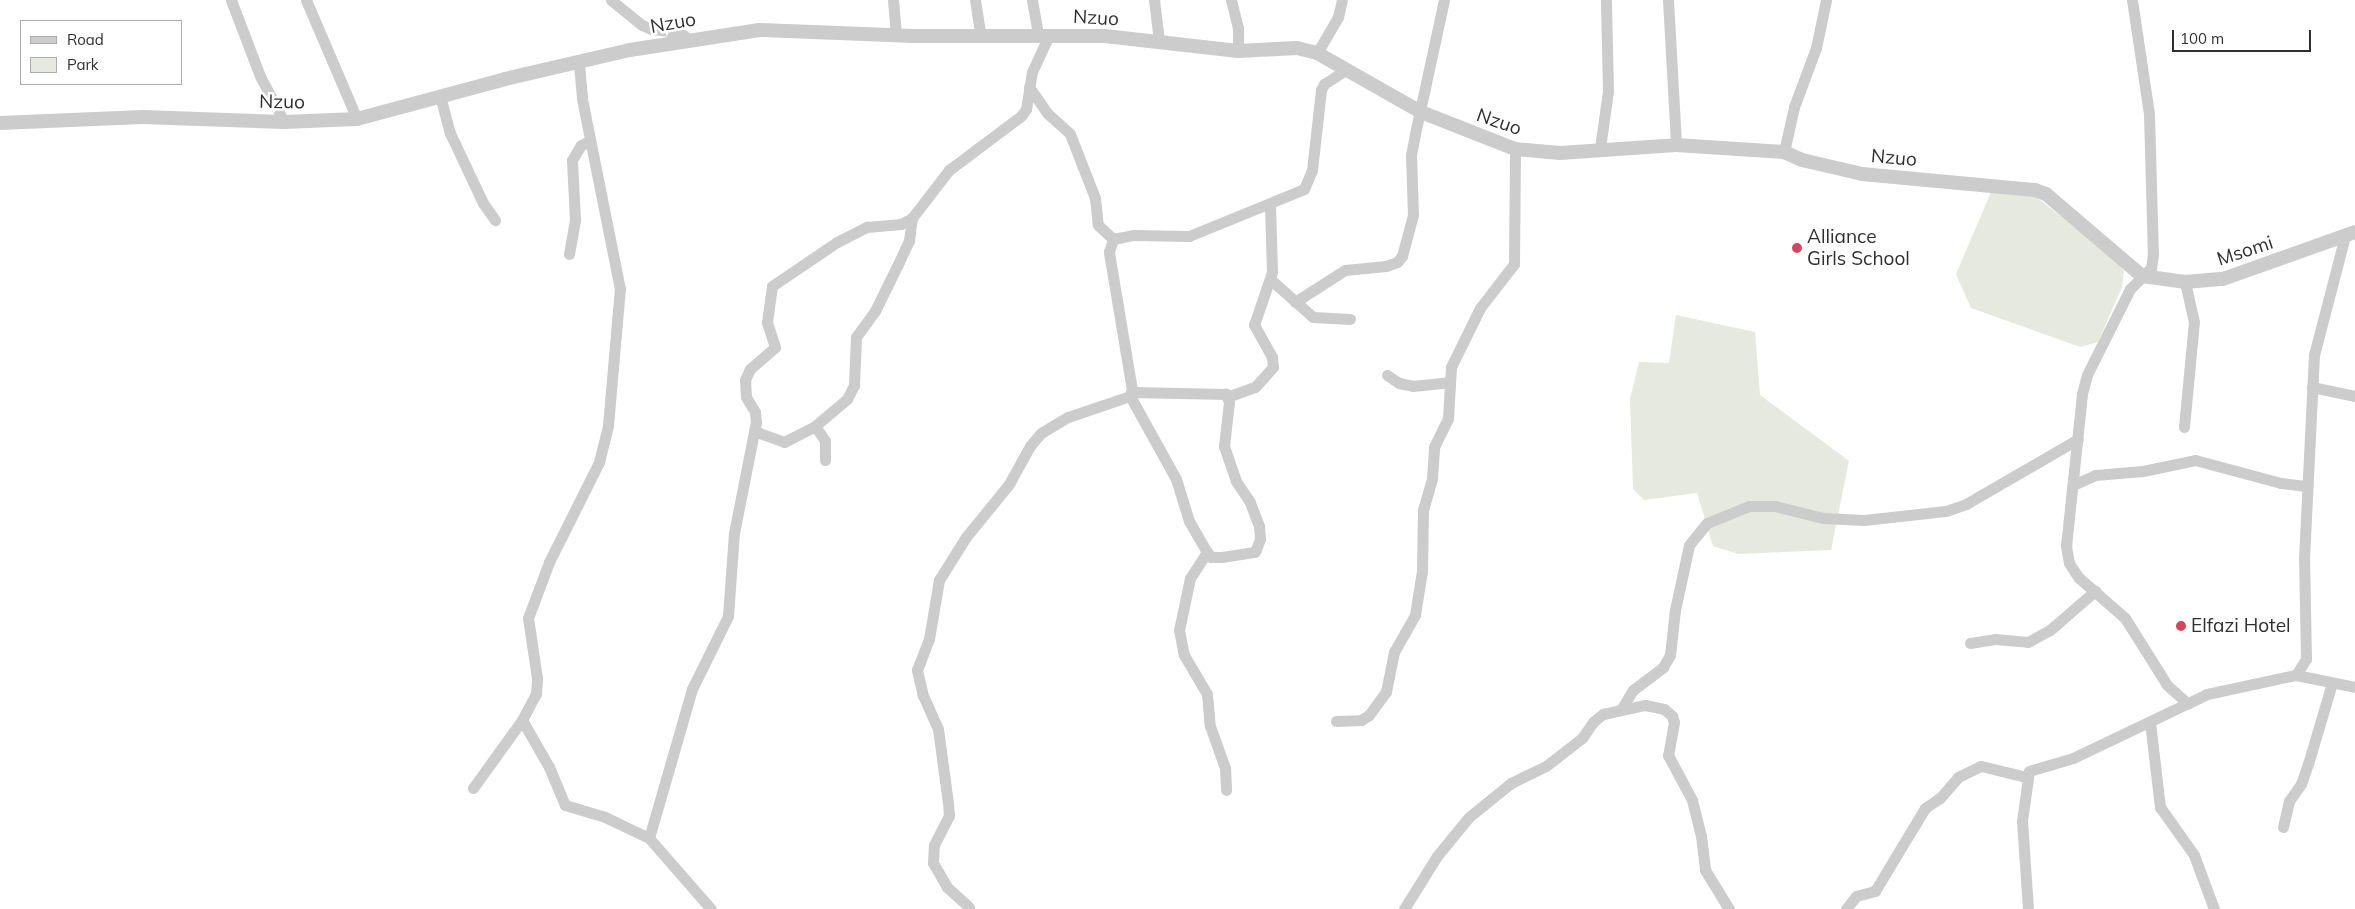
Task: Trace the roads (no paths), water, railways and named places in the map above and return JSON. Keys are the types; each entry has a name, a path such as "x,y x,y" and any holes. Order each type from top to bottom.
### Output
{"street":[{"path":"231,0 260,76 284,122"},
{"path":"306,0 357,119"},
{"path":"611,0 642,25 651,29 679,32 689,39"},
{"path":"893,0 896,36"},
{"path":"975,0 981,36"},
{"path":"649,838 692,689 728,616 734,533 756,417 746,397 745,380 750,369 775,347 767,322 772,286 852,234 867,227 901,224 912,218 949,170 1021,116 1026,109 1029,87 1043,35 1032,0"},
{"path":"1154,0 1158,41"},
{"path":"1231,0 1238,28 1238,51"},
{"path":"1317,53 1338,17 1342,0"},
{"path":"1295,302 1345,270 1386,266 1396,262 1402,256 1413,215 1411,155 1444,0"},
{"path":"1600,148 1608,91 1606,0"},
{"path":"1668,0 1676,145"},
{"path":"1784,152 1794,107 1816,48 1826,0"},
{"path":"2132,0 2148,105 2152,172 2153,254 2151,268 2130,289 2087,375 2082,394 2066,546 2069,563 2078,577 2129,623 2167,685 2188,704"},
{"name":"Nzuo","path":"0,123 142,117 284,122 357,119 440,96 579,62 689,39 759,30 896,36 1043,35 1158,41 1238,51 1297,48 1317,53 1421,112 1515,149 1560,153 1600,148 1676,145 1784,152 1862,174 2040,192 2142,276"},
{"path":"472,788 522,720 536,694 537,678 528,637 528,618 532,602 599,462 608,425 620,289 590,141 579,62"},
{"path":"1113,239 1133,235 1189,236 1304,189 1309,181 1321,90 1324,84 1344,70"},
{"path":"1029,87 1047,113 1070,134 1095,198 1098,225 1113,239"},
{"path":"440,96 450,133 483,203 495,220"},
{"path":"569,254 575,220 572,160 581,145 590,141"},
{"path":"1336,721 1362,720 1386,692 1394,652 1415,615 1422,571 1423,510 1432,478 1434,447 1448,418 1454,356 1480,308 1514,264 1515,149"},
{"path":"1227,397 1255,387 1273,367 1272,356 1254,325 1271,280 1270,204"},
{"path":"754,431 784,442 815,426 834,413 852,391 856,337 875,310 909,241 912,218"},
{"path":"2296,675 2306,659 2307,486 2314,355 2350,234"},
{"name":"Msomi","path":"2142,276 2184,282 2223,279 2350,234"},
{"path":"1113,239 1109,252 1130,394 1176,479 1189,521 1207,552 1212,556 1252,554 1260,539 1259,526 1250,502 1236,481 1224,446 1227,397"},
{"path":"1271,280 1313,317 1350,318"},
{"path":"2184,282 2194,322 2184,427"},
{"path":"1387,375 1399,383 1413,386 1450,382"},
{"path":"2312,387 2355,396"},
{"path":"969,908 947,887 933,863 934,845 949,816 948,803 938,729 923,696 917,670 929,639 939,580 966,536 1009,484 1030,446 1041,433 1068,417 1130,394 1219,392 1227,397"},
{"path":"815,426 825,441 825,460"},
{"path":"1622,708 1633,690 1663,667 1670,655 1675,610 1688,545 1707,523 1749,506 1775,506 1823,518 1864,520 1946,511 1966,504 2078,439"},
{"path":"2073,485 2095,475 2143,471 2194,460 2281,483 2307,486"},
{"path":"1207,552 1190,578 1179,630 1184,655 1207,694 1210,726 1225,768 1226,790"},
{"path":"1970,643 1995,639 2028,642 2050,630 2095,592"},
{"path":"2028,909 2022,821 2027,806 2026,777 2029,771 2040,766 2073,758 2207,694 2296,675 2355,688"},
{"path":"2283,827 2288,801 2301,784 2332,683"},
{"path":"1404,909 1437,856 1469,817 1511,782 1546,766 1582,738 1592,722 1603,714 1622,708 1645,705 1664,709 1672,716 1674,722 1668,755 1692,800 1701,836 1705,870 1730,909"},
{"path":"522,720 549,767 566,805 605,817 649,838 711,909"},
{"path":"2150,722 2160,807 2194,855 2214,909"},
{"path":"1846,909 1856,896 1875,891 1925,808 1940,798 1958,777 1981,766 2026,777"}],"place":[{"name":"Alliance Girls School","path":"1797,248"},
{"name":"Elfazi Hotel","path":"2181,626"}]}
